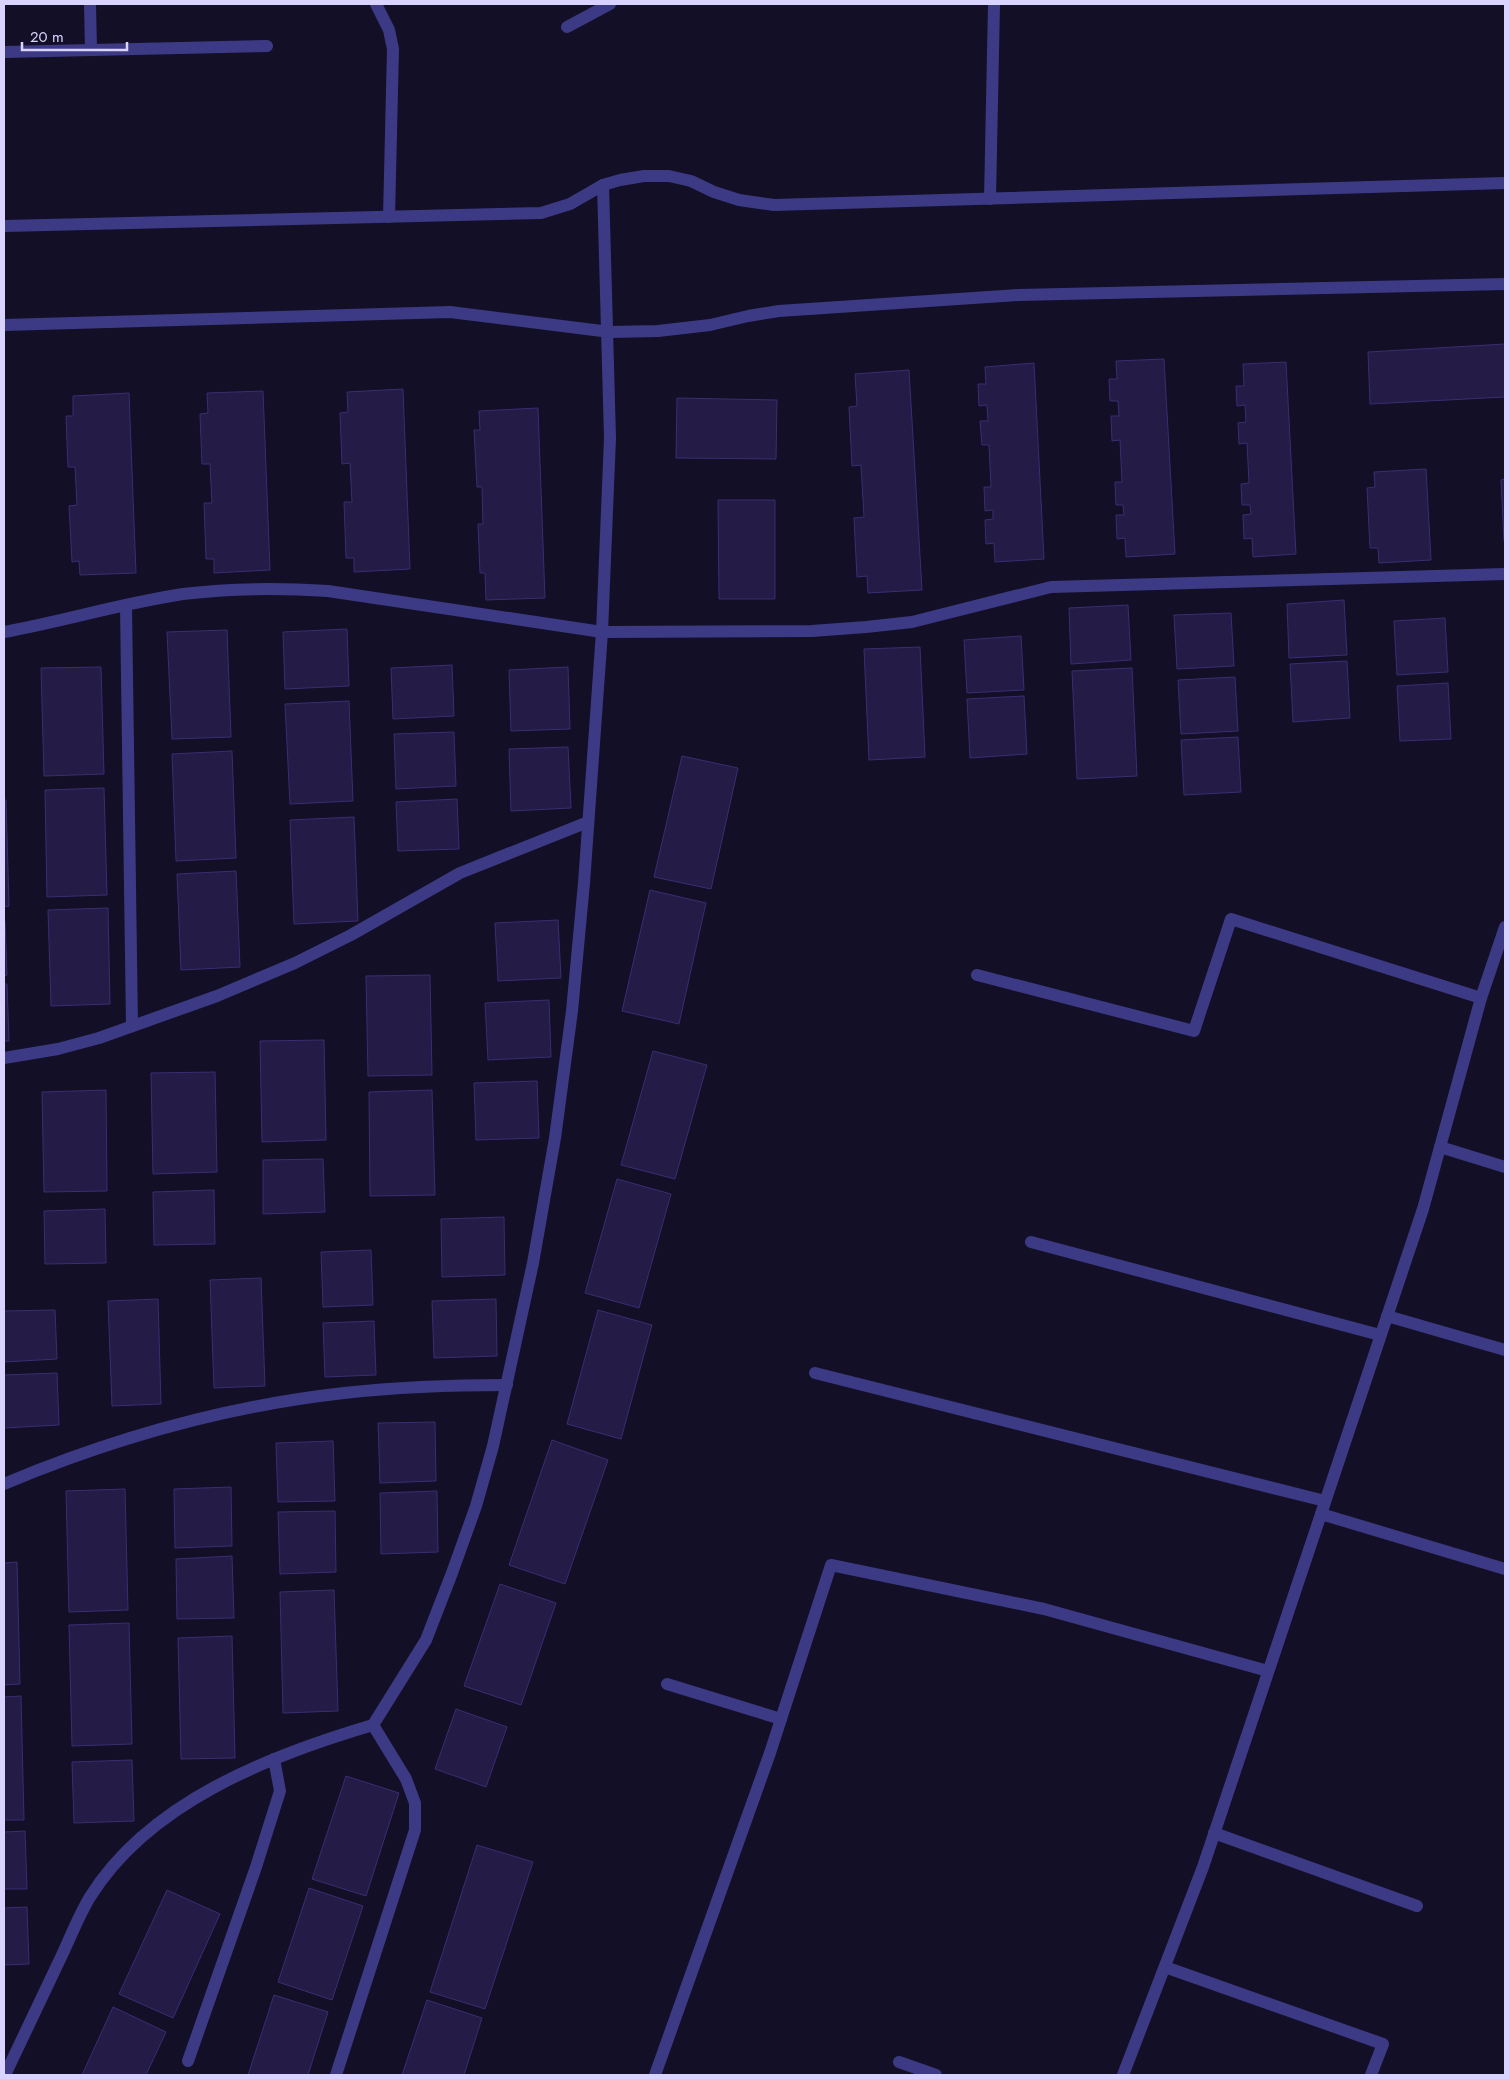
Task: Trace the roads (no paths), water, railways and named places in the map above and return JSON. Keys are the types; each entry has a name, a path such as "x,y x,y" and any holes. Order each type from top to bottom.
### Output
{"street":[{"path":"90,4 91,50"},
{"path":"376,4 389,30 393,48 389,217"},
{"path":"567,27 610,4"},
{"path":"990,199 994,4"},
{"path":"4,52 267,46"},
{"path":"4,226 541,213 570,204 603,185 644,176 669,176 691,181 714,192 739,200 774,206 1505,183"},
{"path":"5,2075 90,1898 111,1868 144,1836 181,1808 219,1785 300,1748 373,1725 426,1640 476,1506 493,1446 534,1263 555,1138 572,1011 602,632 610,438 603,185"},
{"path":"4,325 450,312 608,332 658,331 710,326 748,316 779,311 1019,295 1505,284"},
{"path":"4,632 183,594 240,589 285,588 328,591 602,632 812,630 866,628 912,622 1052,587 1505,574"},
{"path":"126,606 132,1026"},
{"path":"4,1058 99,1038 217,996 351,935 460,873 588,822"},
{"path":"977,974 1194,1032 1231,919 1481,998"},
{"path":"1123,2075 1214,1833 1423,1209 1481,998 1505,926"},
{"path":"1440,1147 1505,1167"},
{"path":"1031,1242 1380,1335"},
{"path":"1387,1316 1505,1350"},
{"path":"815,1373 1325,1501"},
{"path":"4,1484 118,1442 200,1419 271,1404 343,1393 415,1387 507,1385"},
{"path":"1321,1514 1505,1568"},
{"path":"656,2075 781,1719 831,1565 1044,1609 1268,1671"},
{"path":"667,1684 781,1719"},
{"path":"336,2075 415,1830 414,1803 406,1780 373,1725"},
{"path":"188,2061 256,1867 280,1791 274,1759"},
{"path":"1214,1833 1417,1906"},
{"path":"1165,1967 1383,2044 1371,2075"},
{"path":"899,2062 936,2075"}]}
